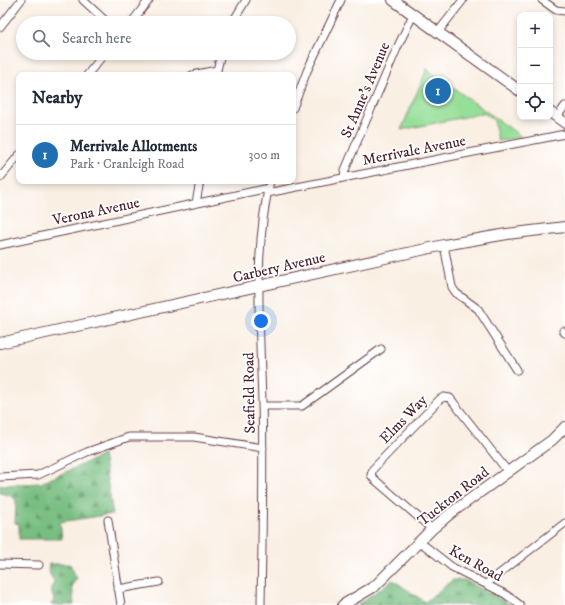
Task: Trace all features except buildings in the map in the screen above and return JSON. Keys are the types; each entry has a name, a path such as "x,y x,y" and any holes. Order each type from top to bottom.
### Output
{"street":[{"path":"1,25 21,0"},
{"path":"83,0 100,16"},
{"path":"136,16 150,0"},
{"path":"236,16 246,0"},
{"path":"296,100 307,71 341,0"},
{"path":"393,0 517,89"},
{"path":"438,32 463,0"},
{"path":"542,0 556,10 565,11"},
{"name":"St Anne's Avenue","path":"344,177 398,46 414,15"},
{"path":"89,72 99,60"},
{"path":"216,72 219,60"},
{"path":"557,117 565,106"},
{"name":"Merrivale Avenue","path":"296,183 344,177 565,134"},
{"path":"0,178 16,159"},
{"path":"196,203 199,184"},
{"name":"Merrivale Avenue","path":"269,187 292,184"},
{"name":"Verona Avenue","path":"0,245 269,187"},
{"name":"Seafield Road","path":"261,605 263,448 259,287 261,230 269,187"},
{"name":"Carbery Avenue","path":"0,343 444,245 507,234 565,227"},
{"path":"444,245 452,287 456,293 478,309 517,370"},
{"path":"262,406 302,406 381,349"},
{"name":"Elms Way","path":"432,529 371,475 373,469 440,399 444,397 450,398 509,473"},
{"name":"Tuckton Road","path":"343,605 376,586 432,529 474,496 509,473 552,440 565,427"},
{"path":"0,477 42,474 87,452 129,438 194,437 263,448"},
{"path":"108,520 120,605"},
{"path":"486,584 565,523"},
{"name":"Ken Road","path":"420,542 452,567 486,584 520,605"},
{"path":"0,564 39,566"},
{"path":"118,589 159,582"}],"green space":[{"path":"427,69 522,137 498,141 494,120 484,113 401,130"},
{"path":"103,455 113,514 60,522 62,539 19,539 19,524 15,523 16,500 11,496 0,493 0,485 41,483"},
{"path":"49,564 70,564 77,579 75,579 74,584 72,584 74,605 51,605 54,600 51,590 54,582 48,570"},
{"path":"393,580 425,602 453,580 465,580 511,605 357,605"}],"place":[{"name":"Merrivale Allotments","path":"438,91"}]}
